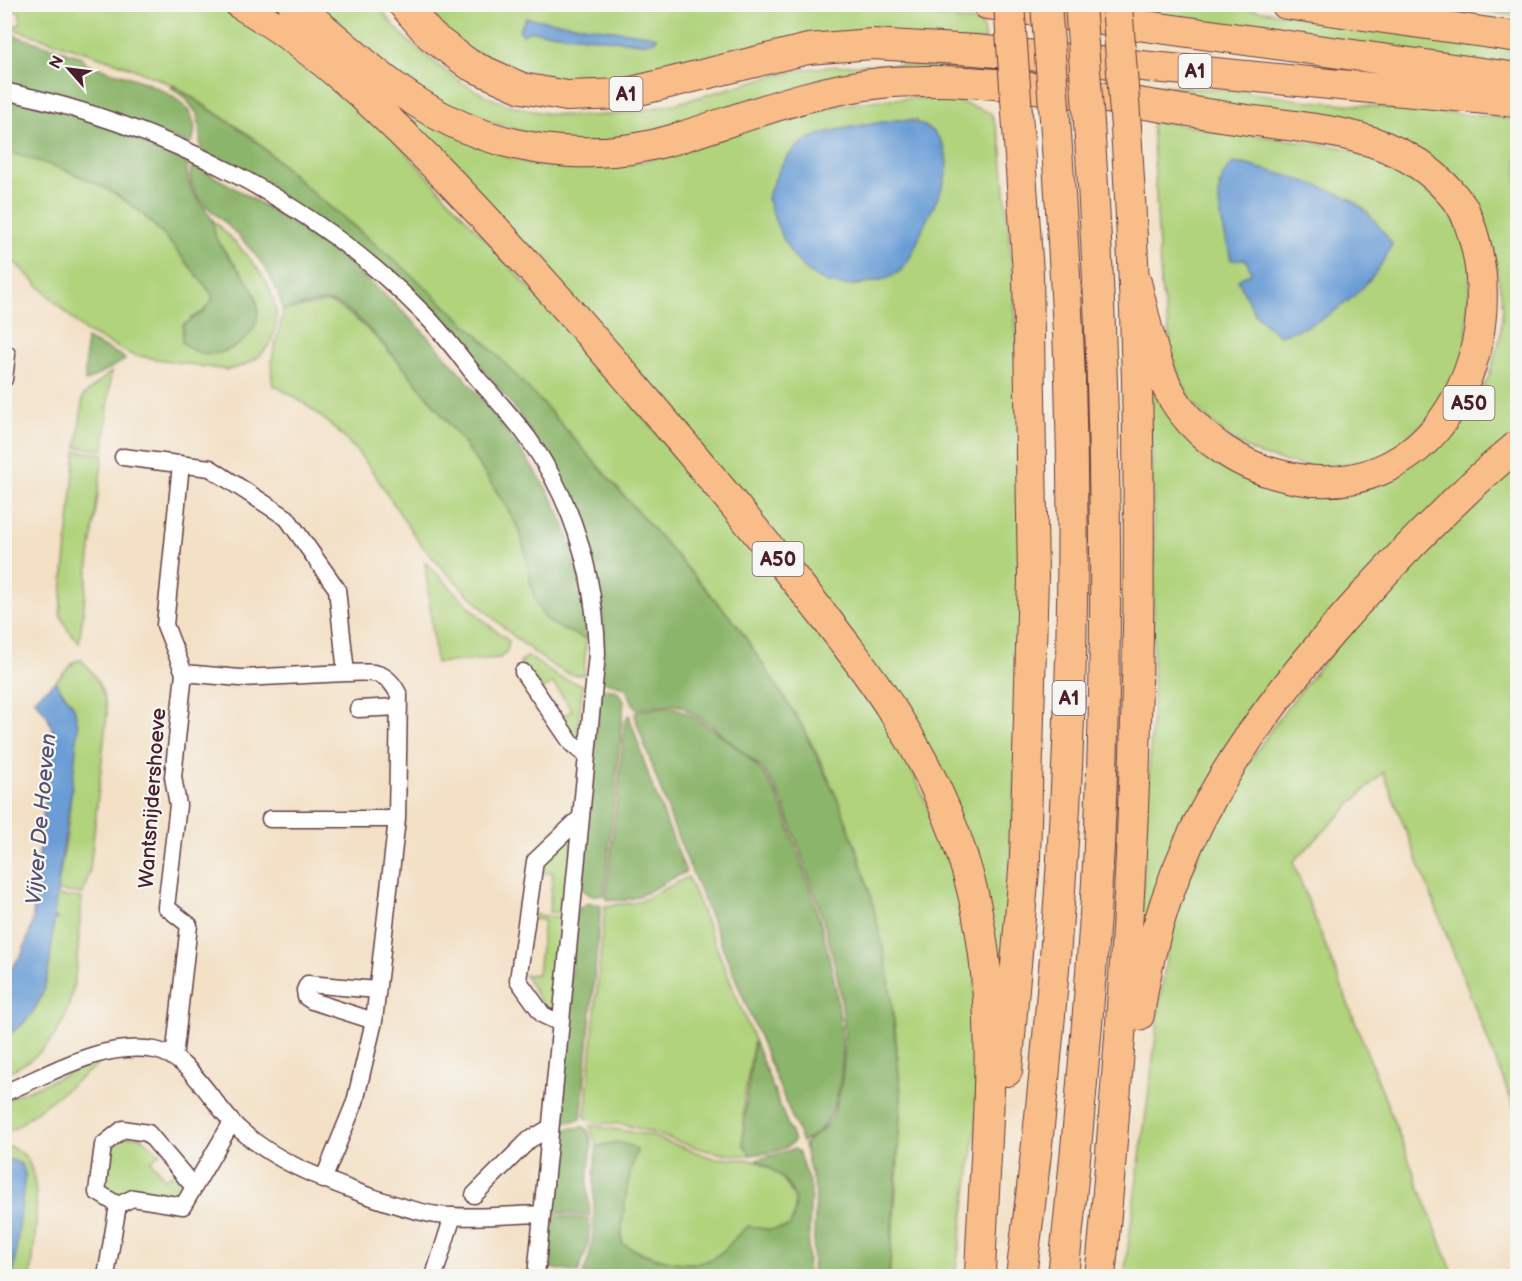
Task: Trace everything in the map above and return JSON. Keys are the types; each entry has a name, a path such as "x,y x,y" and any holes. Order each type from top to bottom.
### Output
{"highway":[{"name":"A50","path":"240,4 308,48 345,79 385,115 490,223 741,513 854,654 915,744 937,787 964,861 977,907 983,946 989,1008 989,1064 981,1276"},
{"name":"A50","path":"293,4 388,82 440,117 475,133 509,143 559,152 597,152 669,141 811,96 850,87 919,81 954,81 1035,90 1314,130 1377,143 1425,167 1452,193 1468,216 1485,244 1492,271 1497,321 1490,358 1474,395 1458,419 1436,442 1400,466 1375,475 1321,483 1288,478 1260,470 1236,459 1199,430 1180,409 1162,375 1136,282"},
{"name":"A1","path":"403,4 431,36 470,65 522,88 567,96 623,94 808,49 872,44 975,50 1518,102"},
{"path":"987,4 1518,78"},
{"name":"A1","path":"981,1276 1003,1118 1025,858 1031,695 1033,458 1031,350 1009,4"},
{"name":"A1","path":"1021,1276 1053,987 1068,744 1072,611 1070,382 1046,4"},
{"name":"A1","path":"1063,1276 1095,919 1102,747 1106,555 1104,397 1080,4"},
{"path":"1100,1276 1109,1199 1133,861 1138,715 1140,530 1136,282 1117,4"},
{"path":"1286,4 1518,37"},
{"path":"1109,1199 1126,1110 1151,950 1166,898 1210,797 1264,714 1318,646 1403,552 1457,498 1518,445"}],"street":[{"path":"4,91 62,103 124,124 174,145 284,202 328,233 371,266 427,317 528,438 572,516 580,538 596,627 597,654 536,1276"},
{"path":"4,379 7,354"},
{"path":"123,457 210,468 291,523 337,589 346,673"},
{"path":"181,464 165,625 184,673 240,678 371,672 391,679 399,695 397,819 374,1021 355,1102 323,1179"},
{"path":"523,672 572,744 587,756"},
{"name":"Wantsnijdershoeve","path":"174,1058 189,925 166,907 178,805 173,777 184,673"},
{"path":"358,709 399,706"},
{"path":"560,1023 543,1015 518,980 535,861 581,817"},
{"path":"270,819 397,819"},
{"path":"374,1021 312,1001 306,997 304,990 308,984 377,990"},
{"path":"4,1092 107,1050 130,1048 156,1050 174,1058 186,1068 232,1122 286,1163 323,1179 400,1207 453,1216 541,1214"},
{"path":"118,1205 133,1198 183,1206 232,1122"},
{"path":"474,1195 529,1140 550,1128"},
{"path":"118,1205 97,1192 103,1145 123,1129 148,1133 194,1187"},
{"path":"106,1276 118,1205"},
{"path":"434,1276 453,1216"}],"green space":[{"path":"5,4 218,5 264,31 390,135 588,352 784,582 901,745 959,878 975,955 977,1121 955,1276 889,1276 901,1096 895,1027 881,938 857,851 822,764 800,722 738,626 549,410 359,230 313,193 251,136 175,86 124,65 11,28 21,23 19,12 5,7"},
{"path":"847,4 982,23 985,40 644,80 549,83 462,47 419,5","holes":["529,31 657,37 643,43"]},
{"path":"306,5 379,5 392,24 416,48 471,88 501,102 531,111 561,115 592,116 656,108 808,69 854,65 899,65 990,71 672,134 575,146 436,107"},
{"path":"1046,5 1219,5 1517,46 1517,69"},
{"path":"1434,5 1510,5 1517,6 1517,16"},
{"path":"7,33 81,57 86,64 139,80 175,98 188,111 194,125 192,142 188,144 79,102 5,84 4,35"},
{"path":"355,74 507,157 530,164 584,168 628,165 672,154 754,126 840,105 890,99 946,97 991,113 1001,142 1020,368 1023,619 1004,1002 919,745","holes":["898,120 916,120 947,168 936,200 902,268 889,278 859,285 829,284 813,274 767,198 780,170 792,151 818,135"]},
{"path":"1153,85 1242,91 1300,100 1517,119 1517,441 1243,740 1135,1022 1153,699 1154,550 1149,362 1257,477 1433,452 1447,439 1474,406 1489,376 1500,338 1503,307 1494,251 1485,231 1432,165 1155,99"},
{"path":"174,86 250,136 313,193 404,268 478,335 549,410 738,626 800,722 840,805 857,851 872,900 889,976 901,1096 889,1276 812,1276 816,1194 804,1145 825,1127 834,1113 842,1080 843,1013 838,980 821,914 789,818 775,786 762,768 708,723 681,706 668,704 636,709 625,687 602,681 604,624 586,536 566,485 513,406 468,350 432,313 201,150 198,115 187,100 171,87"},
{"path":"5,97 82,117 151,144 188,164 188,181 212,220 216,238 247,280 256,298 257,321 242,342 218,353 205,354 193,350 182,342 183,325 203,312 213,299 211,293 158,229 120,197 78,176 5,151"},
{"path":"1152,121 1340,147 1399,167 1438,197 1472,247 1464,386 1387,457 1324,468 1302,466 1260,455 1234,441 1212,423 1189,399 1167,346 1171,342 1161,288","holes":["1245,164 1349,199 1368,213 1392,244 1239,280 1252,272 1245,258 1231,259 1220,210 1219,184"]},
{"path":"4,151 49,165 106,189 146,217 158,229 211,293 213,299 203,312 191,318 182,342 202,353 256,296 216,238 212,219 248,257 269,287 275,303 276,319 273,336 266,349 248,363 227,370 132,355 85,331 5,253"},
{"path":"192,166 283,217 320,242 389,299 452,363 528,461 558,510 570,541 578,573 584,606 586,639 556,626 542,614 534,596 519,531 508,510 464,444 407,372 380,340 337,304 317,302 283,311 274,284 259,260 196,193 190,180"},
{"path":"326,302 346,312 372,334 401,364 459,437 484,473 504,503 522,537 549,621 586,639 584,675 571,674 556,667 536,654 490,615 428,553 370,468 352,446 315,412 295,397 273,385 273,357 283,311"},
{"path":"86,339 122,356 125,360 85,382"},
{"path":"111,372 104,450 77,447 83,396"},
{"path":"76,451 103,454 79,643 68,630 60,614"},
{"path":"1517,466 1517,1115 1383,772 1293,862 1454,1276 1124,1276 1166,960 1179,905 1203,844 1235,784 1275,724 1320,666 1419,558"},
{"path":"425,562 484,621 509,641 507,651 500,658 436,663"},
{"path":"528,656 558,677 583,685 576,740 561,718 572,710 553,683 542,690 520,663"},
{"path":"81,660 99,684 107,713 90,869 83,894 57,891 67,834 78,725 72,703 55,682 75,661"},
{"path":"600,688 617,691 624,701 604,895 590,895 582,889"},
{"path":"667,706 691,716 720,735 759,768 772,786 781,805 809,884 831,964 839,1008 842,1052 838,1091 826,1122 802,1142 673,825 637,723 635,714 638,711"},
{"path":"629,715 650,780 686,872 637,897 617,901 606,899 625,722"},
{"path":"568,838 573,839 565,913 549,912 553,873 541,872 541,862"},
{"path":"688,877 754,1040 744,1100 743,1143 751,1155 719,1153 641,1129 599,1123 585,1117 605,906 639,902"},
{"path":"56,896 82,898 75,977 70,1001 62,1023 49,1043 31,1060 5,1073 5,1036 20,1026 31,1014 45,985 54,918 57,919 54,916"},
{"path":"588,903 601,905 581,1119 556,1125 577,910"},
{"path":"531,914 565,918 556,1009 544,1008 525,975 538,974 544,920 530,919"},
{"path":"754,1040 794,1141 780,1150 751,1155 743,1144"},
{"path":"100,1060 100,1063 15,1128 5,1132 5,1100"},
{"path":"590,1125 648,1135 713,1158 756,1160 780,1174 796,1200 794,1217 789,1227 770,1230 749,1226 724,1251 715,1257 695,1263 672,1262 629,1248 622,1243 622,1223 628,1183 637,1151 628,1145 617,1143 597,1147"},
{"path":"584,1127 589,1132 592,1145 587,1184 590,1216 547,1212 555,1130"},
{"path":"140,1136 160,1153 151,1161 165,1179 175,1172 187,1187 178,1198 116,1196 104,1188 106,1152 121,1137"},
{"path":"616,1142 631,1146 637,1151 626,1197 622,1243 655,1258 681,1263 705,1261 715,1257 749,1226 770,1230 789,1227 794,1215 794,1195 783,1179 756,1160 794,1149 798,1151 811,1188 807,1276 604,1276 583,1274 589,1258 594,1227 597,1147"},
{"path":"5,1145 25,1156 31,1167 34,1181 36,1214 31,1276 13,1276 25,1174 21,1164 5,1161"},
{"path":"547,1215 590,1219 588,1245 578,1273 544,1267"}],"water":[{"path":"526,18 657,37 655,41 643,43 530,31 523,35 519,30"},
{"path":"898,120 918,123 933,132 943,146 947,167 939,196 910,258 895,275 865,283 844,285 827,282 812,275 789,249 767,198 780,170 792,151 818,135 845,128"},
{"path":"1233,163 1275,172 1340,194 1356,203 1378,225 1392,244 1373,276 1346,303 1313,323 1278,335 1255,314 1238,280 1252,272 1245,259 1231,260 1220,209 1220,184"},
{"path":"55,682 74,707 78,725 74,773 54,916 57,919 54,919 48,970 39,1001 20,1026 5,1036 5,977 22,954 32,925 52,729 47,715 34,699"},
{"path":"12,1160 21,1164 25,1174 13,1276 5,1276 5,1161"}],"water label":[{"name":"Vijver De Hoeven","path":"40,819"}]}
